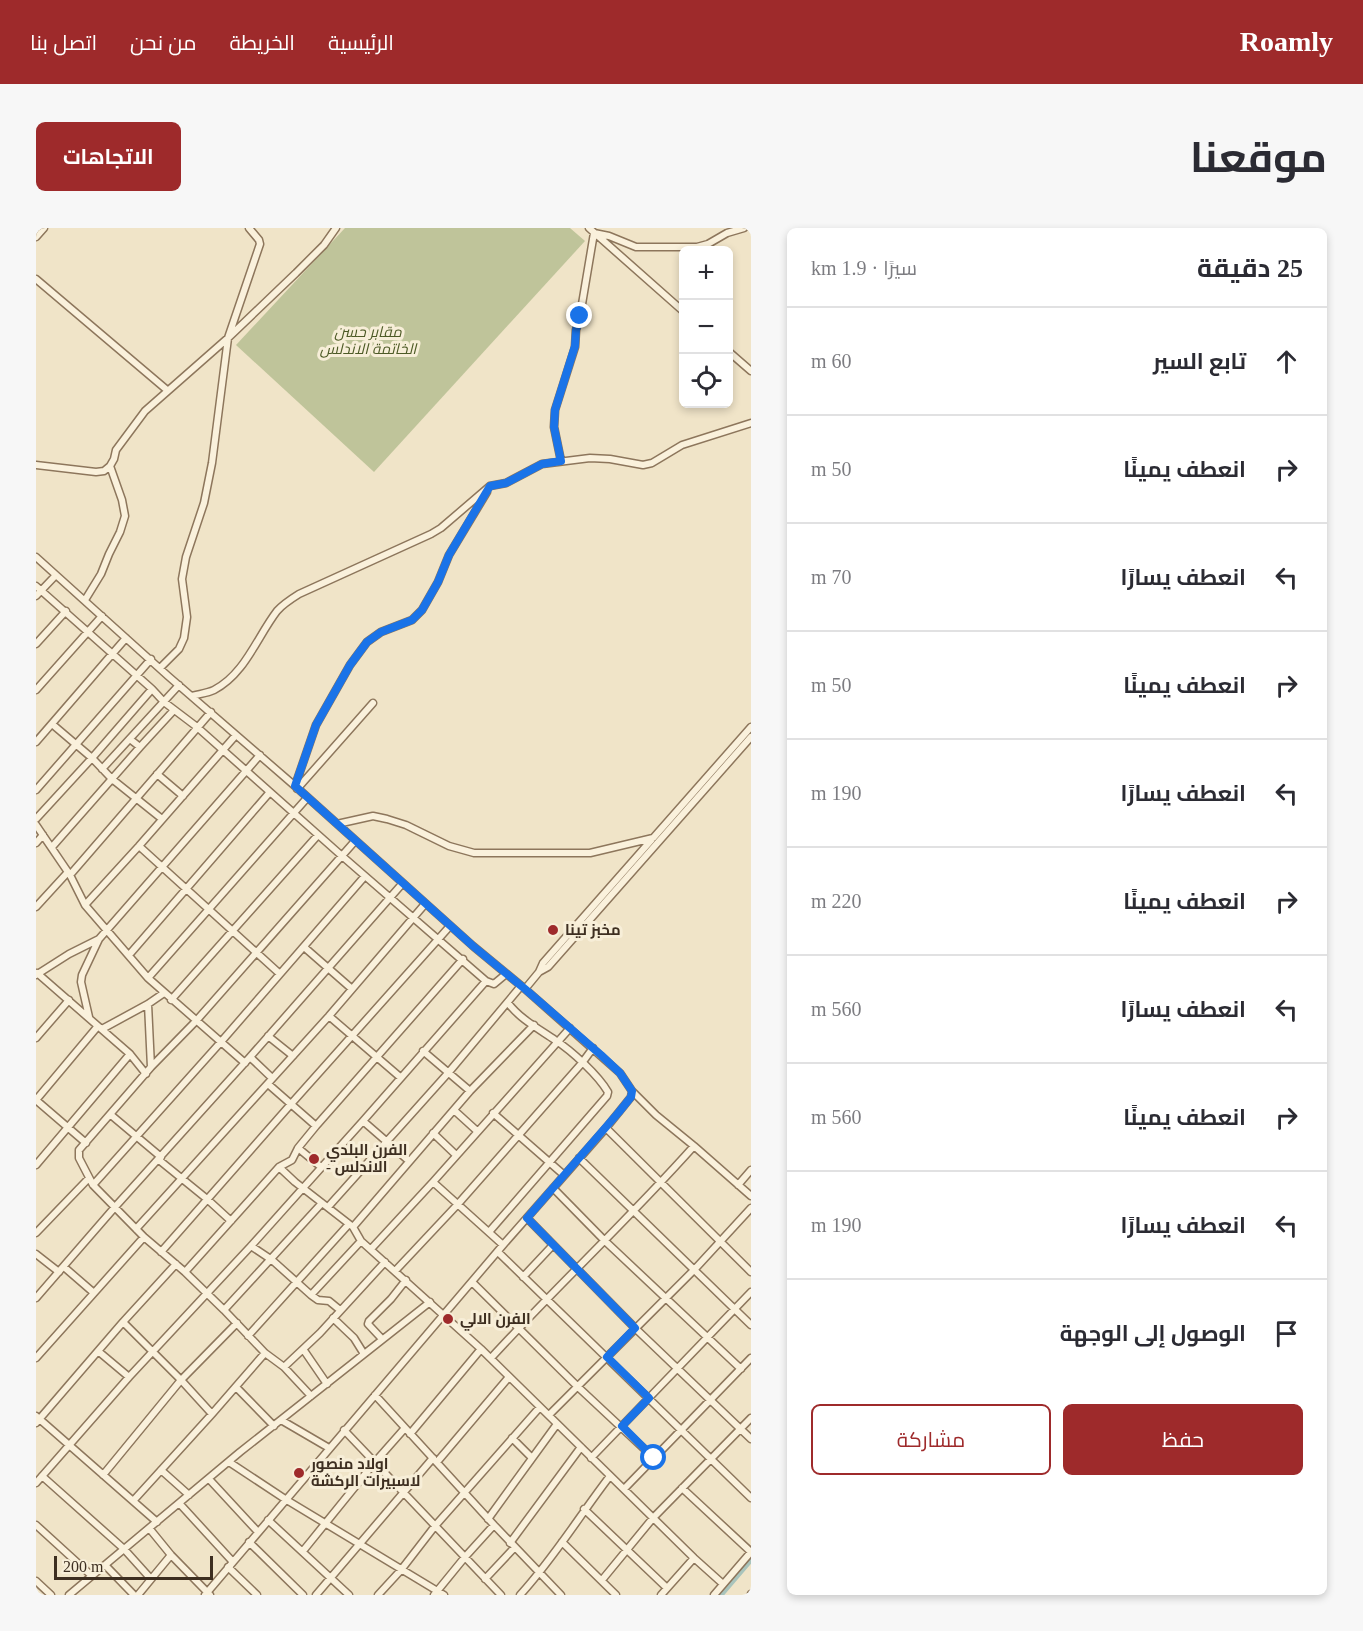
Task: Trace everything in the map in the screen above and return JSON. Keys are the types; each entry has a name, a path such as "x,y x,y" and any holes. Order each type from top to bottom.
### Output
{"street":[{"path":"36,237 44,228"},
{"path":"160,668 179,649 184,638 187,617 182,579 186,557 204,503 212,463 228,338 260,244 260,240 249,228"},
{"path":"36,465 104,471 110,466 116,450 145,411 228,338 296,273 324,245 336,228"},
{"path":"591,231 636,247 697,247 744,228"},
{"path":"591,231 679,308"},
{"path":"561,461 554,427 555,410 575,346 591,231"},
{"path":"36,279 167,390"},
{"path":"732,354 751,371"},
{"path":"192,696 213,691 239,670 278,610 288,601 431,534 490,486 506,483 542,464 561,461 590,458 643,465 652,464 682,445 751,423"},
{"path":"85,600 102,574 125,516 110,466"},
{"path":"296,787 316,725 350,665 367,642 381,632 412,620 422,610 438,582 449,555 490,486"},
{"path":"36,557 402,884 593,1048 620,1073 632,1091 656,1115 751,1196"},
{"path":"36,596 39,588 56,575"},
{"path":"39,588 112,652 164,702 197,727 486,981 494,984 506,974"},
{"path":"36,644 66,611"},
{"path":"36,690 102,616"},
{"path":"36,742 126,638"},
{"path":"36,790 150,659"},
{"path":"102,770 179,685"},
{"path":"36,819 152,689"},
{"path":"296,787 373,703"},
{"path":"52,846 174,710"},
{"path":"36,907 137,799 211,712"},
{"path":"52,724 92,758 112,779 162,819"},
{"path":"539,972 543,963 751,727"},
{"path":"84,905 236,735"},
{"path":"224,1310 387,1141 523,987 548,967 751,736"},
{"path":"130,740 140,747"},
{"path":"89,1018 81,981 99,939 260,755"},
{"path":"157,774 183,796"},
{"path":"129,955 270,792"},
{"path":"148,978 307,798"},
{"path":"337,824 373,816 406,825 449,846 483,854 590,853 653,838"},
{"path":"36,825 69,874 84,905 148,978 220,1043 248,1060 316,1126"},
{"path":"36,843 43,835"},
{"path":"171,1000 318,835"},
{"path":"311,1396 185,1272 144,1238 115,1208 93,1185 78,1153 151,1067 196,1021 355,841"},
{"path":"138,846 280,974"},
{"path":"93,1185 365,876"},
{"path":"36,1298 402,884"},
{"path":"136,1229 329,1016 425,904"},
{"path":"161,1252 450,926"},
{"path":"99,939 37,974 130,1054 146,1074"},
{"path":"304,947 352,989"},
{"path":"185,1272 279,1167 292,1160 298,1148 316,1126 463,959"},
{"path":"36,1483 129,1377 303,1188 486,981"},
{"path":"86,1143 36,1100 100,1027 148,1004 164,993"},
{"path":"36,1038 69,1000"},
{"path":"489,1232 607,1096 608,1092 582,1063 558,1042 520,1016 508,1003"},
{"path":"148,1004 151,1067"},
{"path":"329,1016 400,1077"},
{"path":"248,1335 351,1226 455,1111 470,1091 534,1025"},
{"path":"371,1249 570,1028"},
{"path":"268,1036 293,1056"},
{"path":"395,1271 458,1204 593,1048"},
{"path":"423,1051 470,1091"},
{"path":"36,1165 130,1054"},
{"path":"149,1528 207,1594 344,1430 606,1128 627,1102 632,1091"},
{"path":"455,1111 477,1131"},
{"path":"493,1113 564,1175"},
{"path":"111,1115 231,1221"},
{"path":"363,1121 409,1161"},
{"path":"606,1128 751,1272"},
{"path":"433,1133 456,1155"},
{"path":"491,1358 694,1146"},
{"path":"298,1148 321,1167"},
{"path":"579,1158 751,1325"},
{"path":"279,1167 351,1226 361,1240 491,1358 591,1458 723,1584"},
{"path":"738,1185 751,1170"},
{"path":"36,1233 89,1178"},
{"path":"433,1182 503,1245"},
{"path":"553,1188 605,1241 741,1369"},
{"path":"549,1416 666,1299 751,1208"},
{"path":"527,1218 576,1270 751,1439"},
{"path":"36,1358 144,1238"},
{"path":"310,1296 361,1240"},
{"path":"523,1277 553,1245"},
{"path":"251,1246 272,1260 310,1296 318,1300 329,1301 340,1310"},
{"path":"498,1252 751,1498"},
{"path":"36,1254 62,1269 94,1293"},
{"path":"284,1367 385,1262"},
{"path":"157,1522 37,1419 176,1264"},
{"path":"382,1339 368,1324 369,1321 406,1280"},
{"path":"472,1282 654,1458"},
{"path":"591,1458 751,1293"},
{"path":"69,1595 274,1425 430,1302"},
{"path":"333,1318 354,1338 364,1354"},
{"path":"123,1322 212,1414"},
{"path":"103,1475 181,1380 237,1323"},
{"path":"303,1349 327,1384"},
{"path":"303,1551 375,1462 407,1431 481,1349"},
{"path":"98,1351 129,1377"},
{"path":"133,1501 265,1353"},
{"path":"624,1489 751,1358"},
{"path":"316,1595 403,1492 510,1377"},
{"path":"236,1387 274,1425"},
{"path":"375,1395 561,1595"},
{"path":"378,1595 401,1570 435,1526 540,1407"},
{"path":"602,1580 653,1518 751,1418"},
{"path":"281,1420 329,1448"},
{"path":"488,1519 557,1424"},
{"path":"344,1430 501,1595"},
{"path":"512,1438 532,1458"},
{"path":"485,1579 513,1545 581,1447"},
{"path":"230,1462 285,1499 439,1594 465,1557 494,1525"},
{"path":"161,1470 189,1495"},
{"path":"42,1476 124,1549 151,1579"},
{"path":"520,1595 540,1573 610,1476"},
{"path":"209,1479 258,1532"},
{"path":"682,1488 751,1552 714,1595"},
{"path":"179,1503 257,1595"},
{"path":"584,1509 667,1588"},
{"path":"268,1520 349,1595"},
{"path":"36,1525 92,1576"},
{"path":"249,1542 303,1595"},
{"path":"562,1542 616,1595"},
{"path":"105,1565 136,1595 171,1555"},
{"path":"661,1595 694,1558"},
{"path":"36,1581 51,1595"}],"green space":[{"name":"مقابر حسن الخاتمة الاندلس","path":"345,228 570,228 585,241 374,472 236,345"}],"waterway":[{"path":"721,1595 751,1560"}],"place":[{"name":"مخبز تينا","path":"553,930"},
{"name":"الفرن البلدي - الاندلس","path":"314,1159"},
{"name":"الفرن الالي","path":"448,1319"},
{"name":"اولاد منصور لاسبيرات الركشة","path":"299,1473"}],"route":[{"path":"580,316 575,346 555,410 554,427 561,461 542,464 506,483 490,486 449,555 438,582 422,610 412,620 381,632 367,642 350,665 316,725 295,786 484,956 593,1048 628,1083 632,1091 631,1097 527,1218 635,1328 607,1357 649,1398 622,1426 654,1458"}]}
